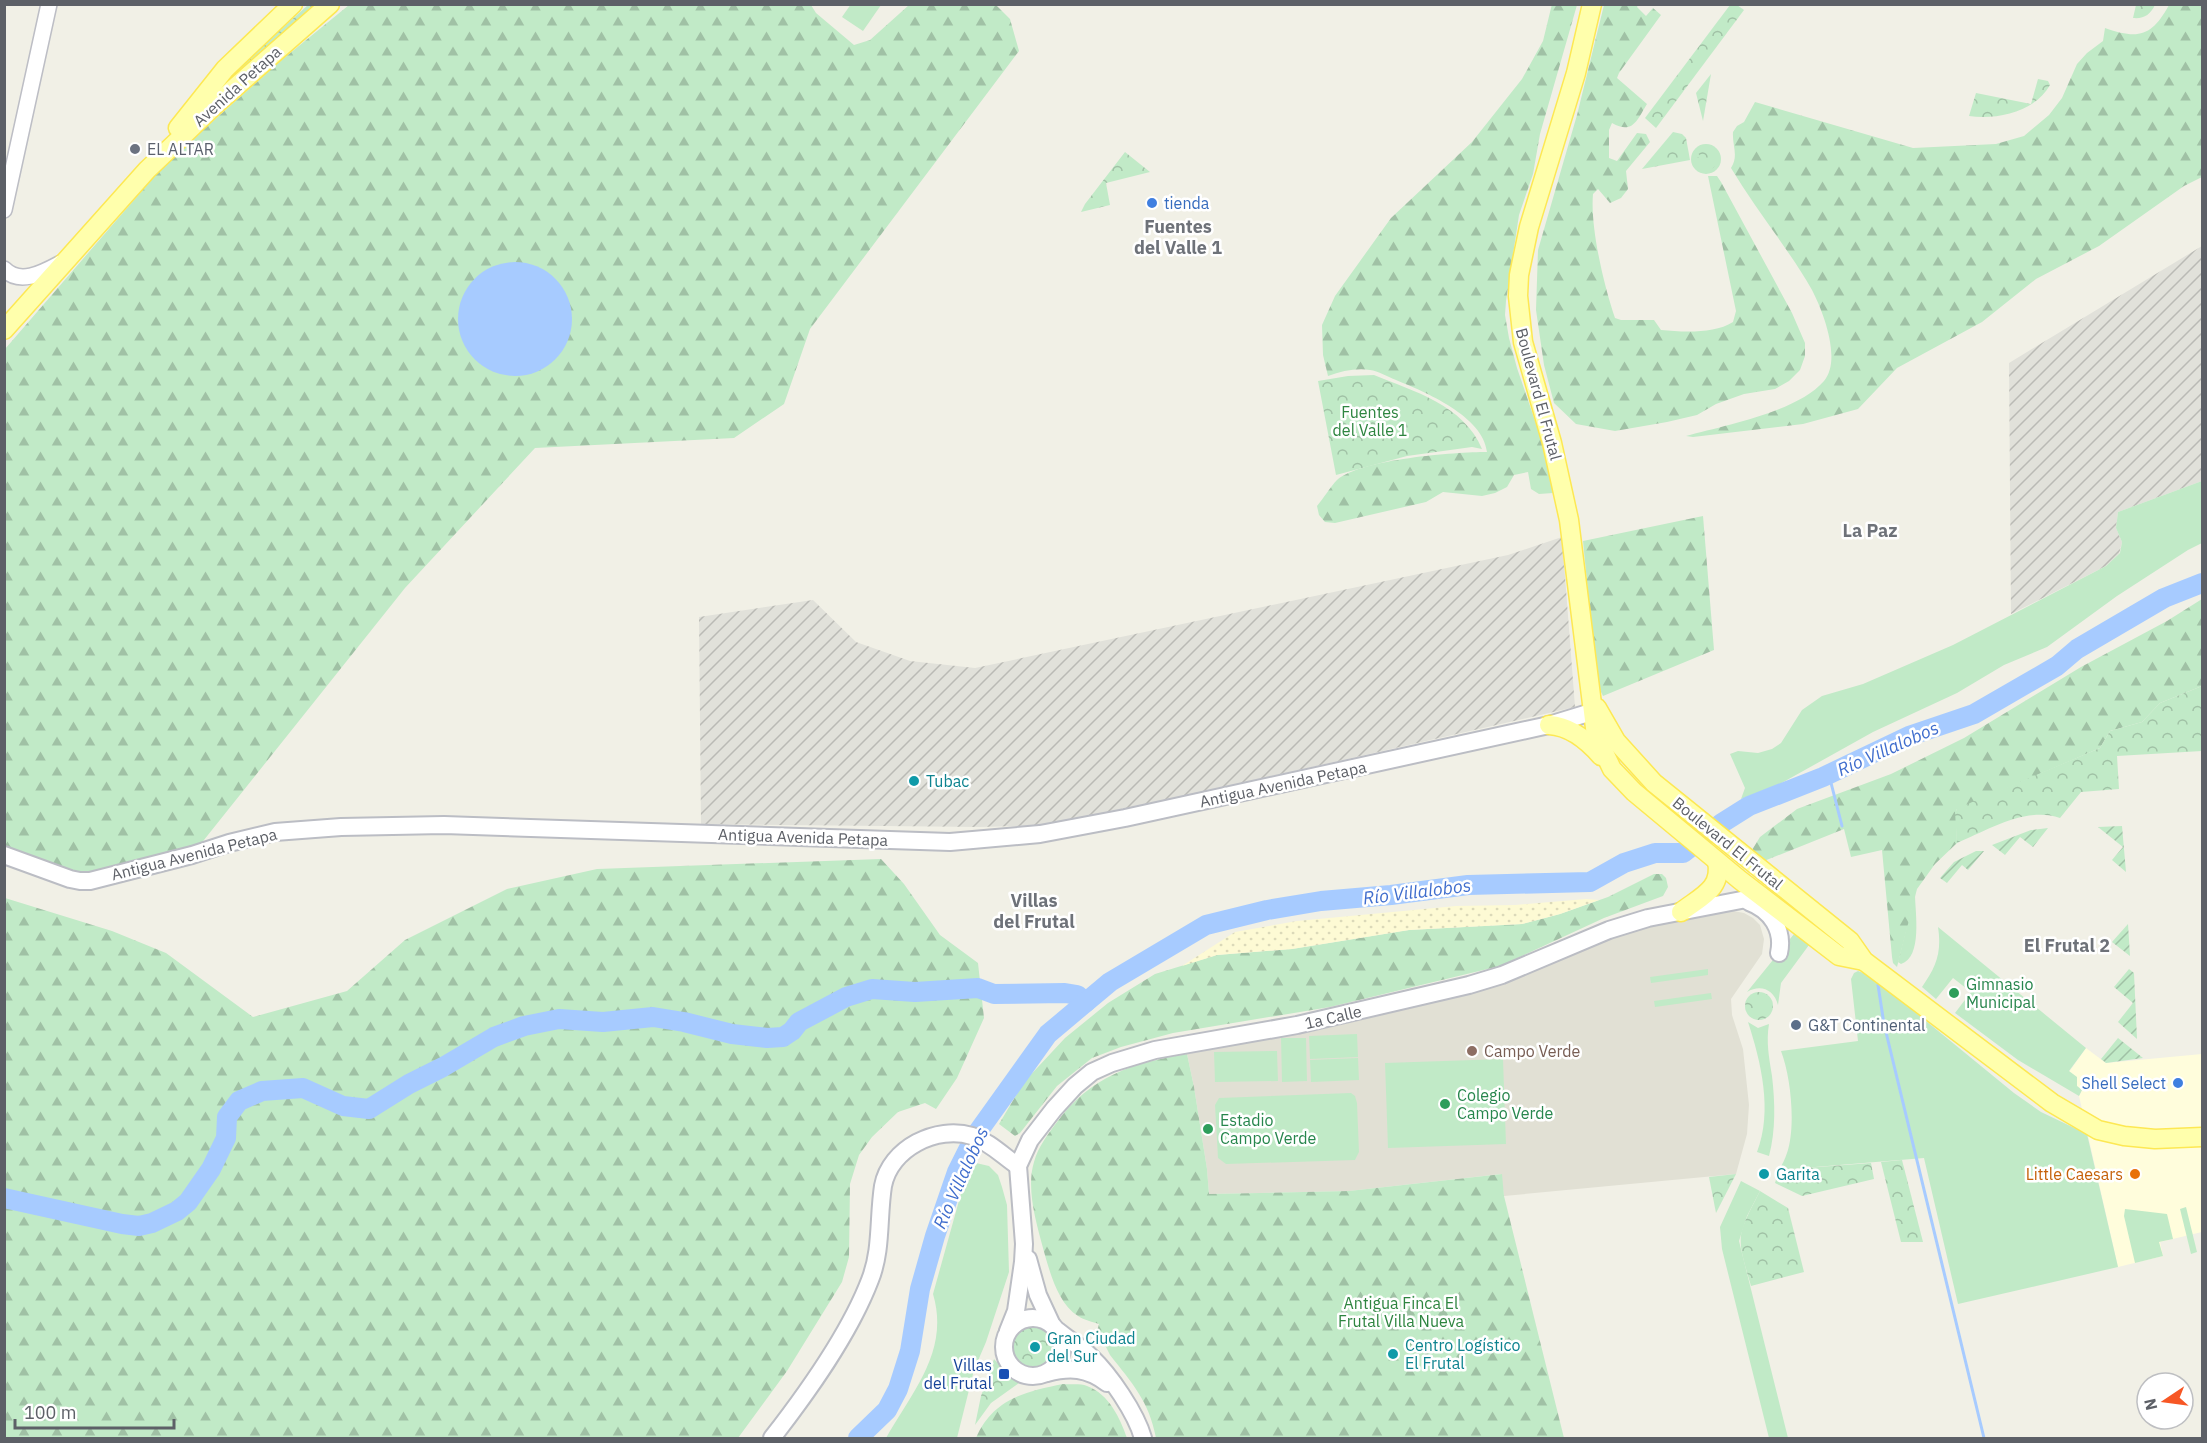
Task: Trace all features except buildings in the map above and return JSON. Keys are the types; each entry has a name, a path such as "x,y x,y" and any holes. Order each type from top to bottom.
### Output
{"main road":[{"name":"Avenida Petapa","path":"4,330 147,170 225,69 293,4"},
{"name":"Avenida Petapa","path":"147,170 213,106 330,4"},
{"name":"Boulevard El Frutal","path":"1592,4 1576,73 1529,227 1519,274 1518,296 1523,342 1552,443 1567,509 1599,746 1617,776 1740,880 1839,956 1867,963"},
{"name":"Boulevard El Frutal","path":"1595,711 1622,749 1654,783 1850,941 1867,963 2052,1103 2098,1130 2124,1136 2155,1139 2202,1137"},
{"name":"Antigua Avenida Petapa","path":"4,855 70,879 90,881 267,834 341,827 444,825 961,841 1040,834 1114,820 1548,725 1595,711"},
{"path":"1548,725 1568,730 1587,742 1617,776"},
{"path":"1681,912 1707,894 1715,885 1719,871 1717,861"},
{"path":"1762,896 1769,888 1769,877"},
{"path":"1762,896 1775,894 1790,905 1805,905"},
{"name":"1a Calle","path":"1054,1327 1038,1295 1024,1244 1011,1161 1060,1102 1083,1079 1112,1063 1155,1050 1297,1025 1469,985 1502,975 1609,930 1648,918 1762,896"},
{"path":"1743,900 1759,906 1773,920 1780,938 1779,953"},
{"name":"Boulevard El Frutal","path":"2082,1120 2100,1119 2154,1128 2202,1126"},
{"path":"772,1438 792,1413 843,1334 864,1293 873,1271 877,1251 883,1186 888,1173 904,1151 916,1143 938,1135 960,1134 975,1137 1011,1161"},
{"name":"1a Calle","path":"1008,1331 1018,1299 1024,1244"},
{"path":"1116,1388 1096,1375 1071,1368 1027,1376 1014,1370 1008,1362 1004,1349 1008,1331 1015,1324 1028,1318 1042,1318 1054,1327 1096,1362 1116,1388 1132,1411 1143,1438"},
{"path":"1046,1373 1054,1367 1061,1354 1062,1344 1054,1327"}],"street":[{"path":"4,210 49,4"},
{"path":"4,268 15,276 27,277 69,258"}],"shaded area":[{"path":"2202,246 2202,481 2118,512 2116,528 2122,542 2119,554 2106,566 2011,614 2009,363"},
{"path":"1562,537 1575,707 1058,825 980,827 701,824 699,617 813,600 856,642 910,661 975,668 1508,555"},
{"name":"Campo Verde","path":"1733,911 1753,918 1760,925 1764,939 1762,954 1731,999 1732,1015 1743,1049 1749,1105 1747,1134 1736,1174 1504,1196 1501,1174 1349,1191 1209,1194 1207,1169 1187,1054 1319,1030 1457,997 1542,967 1632,930"},
{"path":"2086,1048 2106,1063 2202,1054 2202,1232 2160,1242 2163,1256 2118,1267 2079,1096 2082,1090 2069,1072"}],"green space":[{"path":"851,4 881,5 863,31 842,17"},
{"path":"1552,4 1577,5 1540,134 1533,174 1519,215 1505,315 1517,368 1541,438 1553,493 1539,494 1531,489 1528,472 1514,475 1507,487 1495,493 1482,496 1443,492 1426,502 1335,523 1325,522 1319,515 1317,506 1337,480 1349,473 1409,458 1487,452 1483,439 1475,427 1451,407 1422,391 1370,370 1349,370 1328,376 1323,355 1322,325 1335,296 1391,218 1472,142 1522,79 1543,41"},
{"path":"2136,4 2155,5 2146,16 2133,18"},
{"path":"308,5 325,5 208,102 235,71"},
{"path":"349,5 811,5 816,13 854,45 870,40 909,5 996,5 1010,19 1019,51 810,329 784,404 734,438 535,448 405,588 192,855 71,877 5,854 5,349 166,163 278,63"},
{"path":"1604,5 1638,5 1637,7 1646,16 1653,8 1661,15 1617,78 1647,104 1634,124 1625,127 1612,123 1609,130 1609,158 1617,161 1637,133 1646,134 1650,142 1626,171 1628,189 1621,198 1610,203 1598,189 1593,194 1599,256 1615,318 1654,320 1661,330 1679,331 1717,329 1733,322 1736,311 1708,176 1717,176 1792,313 1805,343 1805,356 1800,370 1789,381 1775,389 1744,394 1716,404 1697,415 1615,431 1576,424 1554,403 1544,365 1536,310 1538,250 1577,115"},
{"path":"1730,5 1737,5 1744,10 1656,128 1645,118"},
{"path":"2169,5 2202,5 2202,177 2184,186 2099,246 2036,279 1982,322 1897,368 1858,409 1803,424 1686,436 1760,416 1797,401 1812,392 1824,381 1829,372 1831,349 1829,336 1812,290 1731,168 1735,155 1733,132 1744,122 1755,102 1913,148 1996,144 2024,136 2049,115 2062,98 2077,64 2103,41 2105,28 2127,34 2143,33 2157,23"},
{"path":"1711,74 1703,121 1696,93"},
{"path":"2038,79 2048,81 2050,85 2035,102 2025,108 1991,117 1969,116 1976,93 2031,104"},
{"path":"1673,132 1682,134 1686,138 1690,160 1642,169"},
{"path":"1706,144 1717,148 1721,159 1717,170 1706,174 1695,170 1691,159 1695,148"},
{"path":"1706,146 1708,154 1711,149 1717,158 1710,160 1716,165 1706,170 1705,163 1701,169 1694,158 1701,157 1696,151"},
{"path":"1125,152 1150,172 1106,183 1110,205 1081,212 1085,204"},
{"name":"Fuentes del Valle 1","path":"1374,375 1421,394 1450,410 1474,434 1482,449 1472,447 1407,456 1336,475 1318,381"},
{"path":"2202,481 2202,543 2117,596 2047,647 2004,665 1957,693 1873,732 1778,785 1741,799 1745,788 1730,754 1738,751 1758,753 1772,749 1781,743 1802,710 1822,696 1863,684 1953,645 2106,566 2120,553 2122,542 2116,528 2118,512"},
{"path":"1703,516 1714,650 1603,696 1597,684 1583,541"},
{"path":"2202,599 2202,686 2160,703 2142,722 2110,731 2100,748 1956,810 1957,843 1935,864 1917,889 1897,967 1892,957 1882,850 1851,857 1844,829 1764,861 1752,850 1760,837 1797,809 1891,774 1964,738 2081,667 2167,621"},
{"path":"2202,686 2202,751 2117,756 2119,789 2081,792 2060,818 2047,815 2021,817 1994,826 1957,843 1955,812 1958,808 2100,748 2110,731 2142,722 2160,703"},
{"path":"2122,826 2126,872 2112,860 2123,847 2098,827"},
{"path":"2048,828 2033,847 2020,837 2005,855 1992,845 2031,830"},
{"path":"1976,851 1984,851 1968,870 1962,865 1947,883 1940,878 1954,862"},
{"path":"881,859 904,884 940,935 978,963 984,1018 957,1078 936,1109 925,1103 898,1112 872,1137 859,1155 850,1184 849,1257 842,1282 787,1371 738,1438 5,1438 5,898 112,931 166,953 253,1017 347,991 405,940 507,889 597,869"},
{"path":"1654,874 1662,874 1666,878 1668,887 1663,896 1604,918 1500,966 1330,1007 1173,1033 1121,1047 1092,1058 1057,1086 1020,1133 1015,1136 999,1124 1024,1082 1065,1038 1108,1003 1155,974 1217,955 1292,949 1409,930 1522,924 1560,914 1608,897"},
{"path":"1915,894 1915,944 1908,960 1901,964 1898,962"},
{"path":"2128,924 2130,956 2112,942"},
{"name":"El Frutal 2","path":"1938,927 2086,1048 2069,1071 2077,1077 2077,1086 2082,1090 2079,1096 2018,1060 1955,1013 1971,992 1953,978 1936,999 1922,987 1937,959"},
{"path":"1794,934 1809,945 1781,983 1778,1005 1773,995 1766,990 1757,988 1747,992"},
{"path":"1708,969 1708,975 1651,983 1650,977"},
{"path":"2129,969 2134,973 2137,1039 2118,1022 2133,1003 2114,987"},
{"path":"1858,971 1871,976 2014,1093 2041,1112 2087,1134 2118,1267 1958,1304 1924,1158 1779,1170 1790,1142 1792,1116 1790,1088 1781,1051 1858,1041 1851,979"},
{"path":"1759,992 1769,996 1773,1006 1769,1016 1759,1020 1749,1016 1745,1006 1749,996"},
{"path":"1711,993 1712,999 1655,1007 1654,1001"},
{"path":"1748,1022 1758,1028 1769,1024 1768,1043 1774,1116 1769,1156 1757,1152 1762,1136 1765,1103 1761,1070"},
{"path":"1357,1034 1358,1057 1310,1059 1309,1036"},
{"path":"1281,1038 1306,1038 1307,1081 1282,1082"},
{"path":"2118,1038 2143,1058 2106,1063 2101,1059"},
{"path":"1277,1051 1278,1081 1215,1082 1214,1052"},
{"name":"Antigua Finca El Frutal Villa Nueva","path":"1187,1054 1207,1169 1209,1194 1349,1191 1502,1174 1504,1196 1564,1438 1156,1438 1149,1413 1139,1393 1106,1347 1094,1342 1099,1324 1080,1317 1071,1310 1059,1294 1045,1256 1035,1216 1031,1183 1036,1156 1041,1146 1057,1122 1084,1093 1114,1074 1131,1067"},
{"path":"1358,1058 1359,1080 1311,1082 1310,1060"},
{"name":"Colegio Campo Verde","path":"1503,1059 1506,1144 1388,1148 1385,1063"},
{"path":"1351,1093 1355,1096 1357,1103 1359,1152 1355,1160 1226,1164 1218,1158 1215,1105 1219,1098"},
{"path":"1902,1160 1923,1242 1901,1242 1881,1162"},
{"path":"976,1163 989,1166 998,1175 1002,1187 1007,1205 1009,1272 986,1342 974,1370 957,1438 886,1438 917,1387 932,1352 937,1315 933,1294 967,1172"},
{"path":"1871,1163 1874,1179 1802,1196 1775,1183 1779,1170"},
{"path":"1736,1174 1716,1213 1709,1177"},
{"path":"1741,1181 1760,1191 1747,1216 1739,1241 1788,1438 1769,1438 1722,1249 1720,1227"},
{"path":"1760,1191 1788,1208 1804,1272 1751,1286 1743,1256 1741,1237 1746,1218"},
{"path":"2186,1207 2197,1252 2191,1254 2180,1209"},
{"path":"2125,1209 2167,1214 2173,1239 2159,1242 2163,1256 2135,1263 2124,1216"},
{"path":"1033,1322 1042,1324 1053,1333 1058,1347 1056,1356 1047,1367 1033,1372 1024,1370 1013,1361 1008,1347 1010,1338 1019,1327"},
{"path":"994,1359 1009,1376 1019,1383 991,1403 975,1425 981,1396"},
{"path":"1063,1384 1084,1385 1102,1395 1117,1415 1127,1438 976,1438 991,1414 1011,1399 1035,1390"}],"sand":[{"path":"1599,900 1522,924 1409,930 1292,949 1217,955 1182,966 1235,932 1297,921 1456,906 1515,905"}],"water":[{"path":"515,262 537,266 547,271 563,287 568,297 572,319 568,341 563,351 547,367 537,372 515,376 493,372 483,367 467,351 462,341 458,319 462,297 467,287 483,271 493,266"}],"waterway":[{"name":"Río Villalobos","path":"858,1438 887,1410 898,1389 910,1351 920,1289 935,1236 957,1172 975,1136 1048,1034 1110,982 1206,925 1267,910 1321,901 1468,885 1590,882 1624,863 1655,853 1683,853 1722,823 1749,806 1823,777 1909,736 1974,714 2057,666 2077,649 2164,598 2202,583"},
{"path":"1829,775 1842,826"},
{"path":"1878,985 1884,1024 1984,1438"},
{"path":"4,1198 122,1224 139,1226 152,1223 177,1211 188,1202 211,1169 226,1138 227,1117 239,1101 262,1091 303,1088 343,1106 369,1109 494,1037 524,1026 559,1019 603,1022 653,1017 732,1034 767,1038 783,1037 799,1022 846,997 872,989 915,992 978,988 994,994 1065,993 1077,995 1086,1002"}],"place":[{"name":"EL ALTAR","path":"135,149"},
{"name":"tienda","path":"1152,203"},
{"name":"Tubac","path":"914,781"},
{"name":"Gimnasio Municipal","path":"1954,993"},
{"name":"G&T Continental","path":"1796,1025"},
{"name":"Campo Verde","path":"1472,1051"},
{"name":"Shell Select","path":"2178,1083"},
{"name":"Colegio Campo Verde","path":"1445,1104"},
{"name":"Estadio Campo Verde","path":"1208,1129"},
{"name":"Garita","path":"1764,1174"},
{"name":"Little Caesars","path":"2135,1174"},
{"name":"Gran Ciudad del Sur","path":"1035,1347"},
{"name":"Centro Logístico El Frutal","path":"1393,1354"},
{"name":"Villas del Frutal","path":"1004,1374"}],"district":[{"name":"Fuentes del Valle 1","path":"1178,237"},
{"name":"La Paz","path":"1870,531"},
{"name":"Villas del Frutal","path":"1034,911"},
{"name":"El Frutal 2","path":"2067,946"}]}
